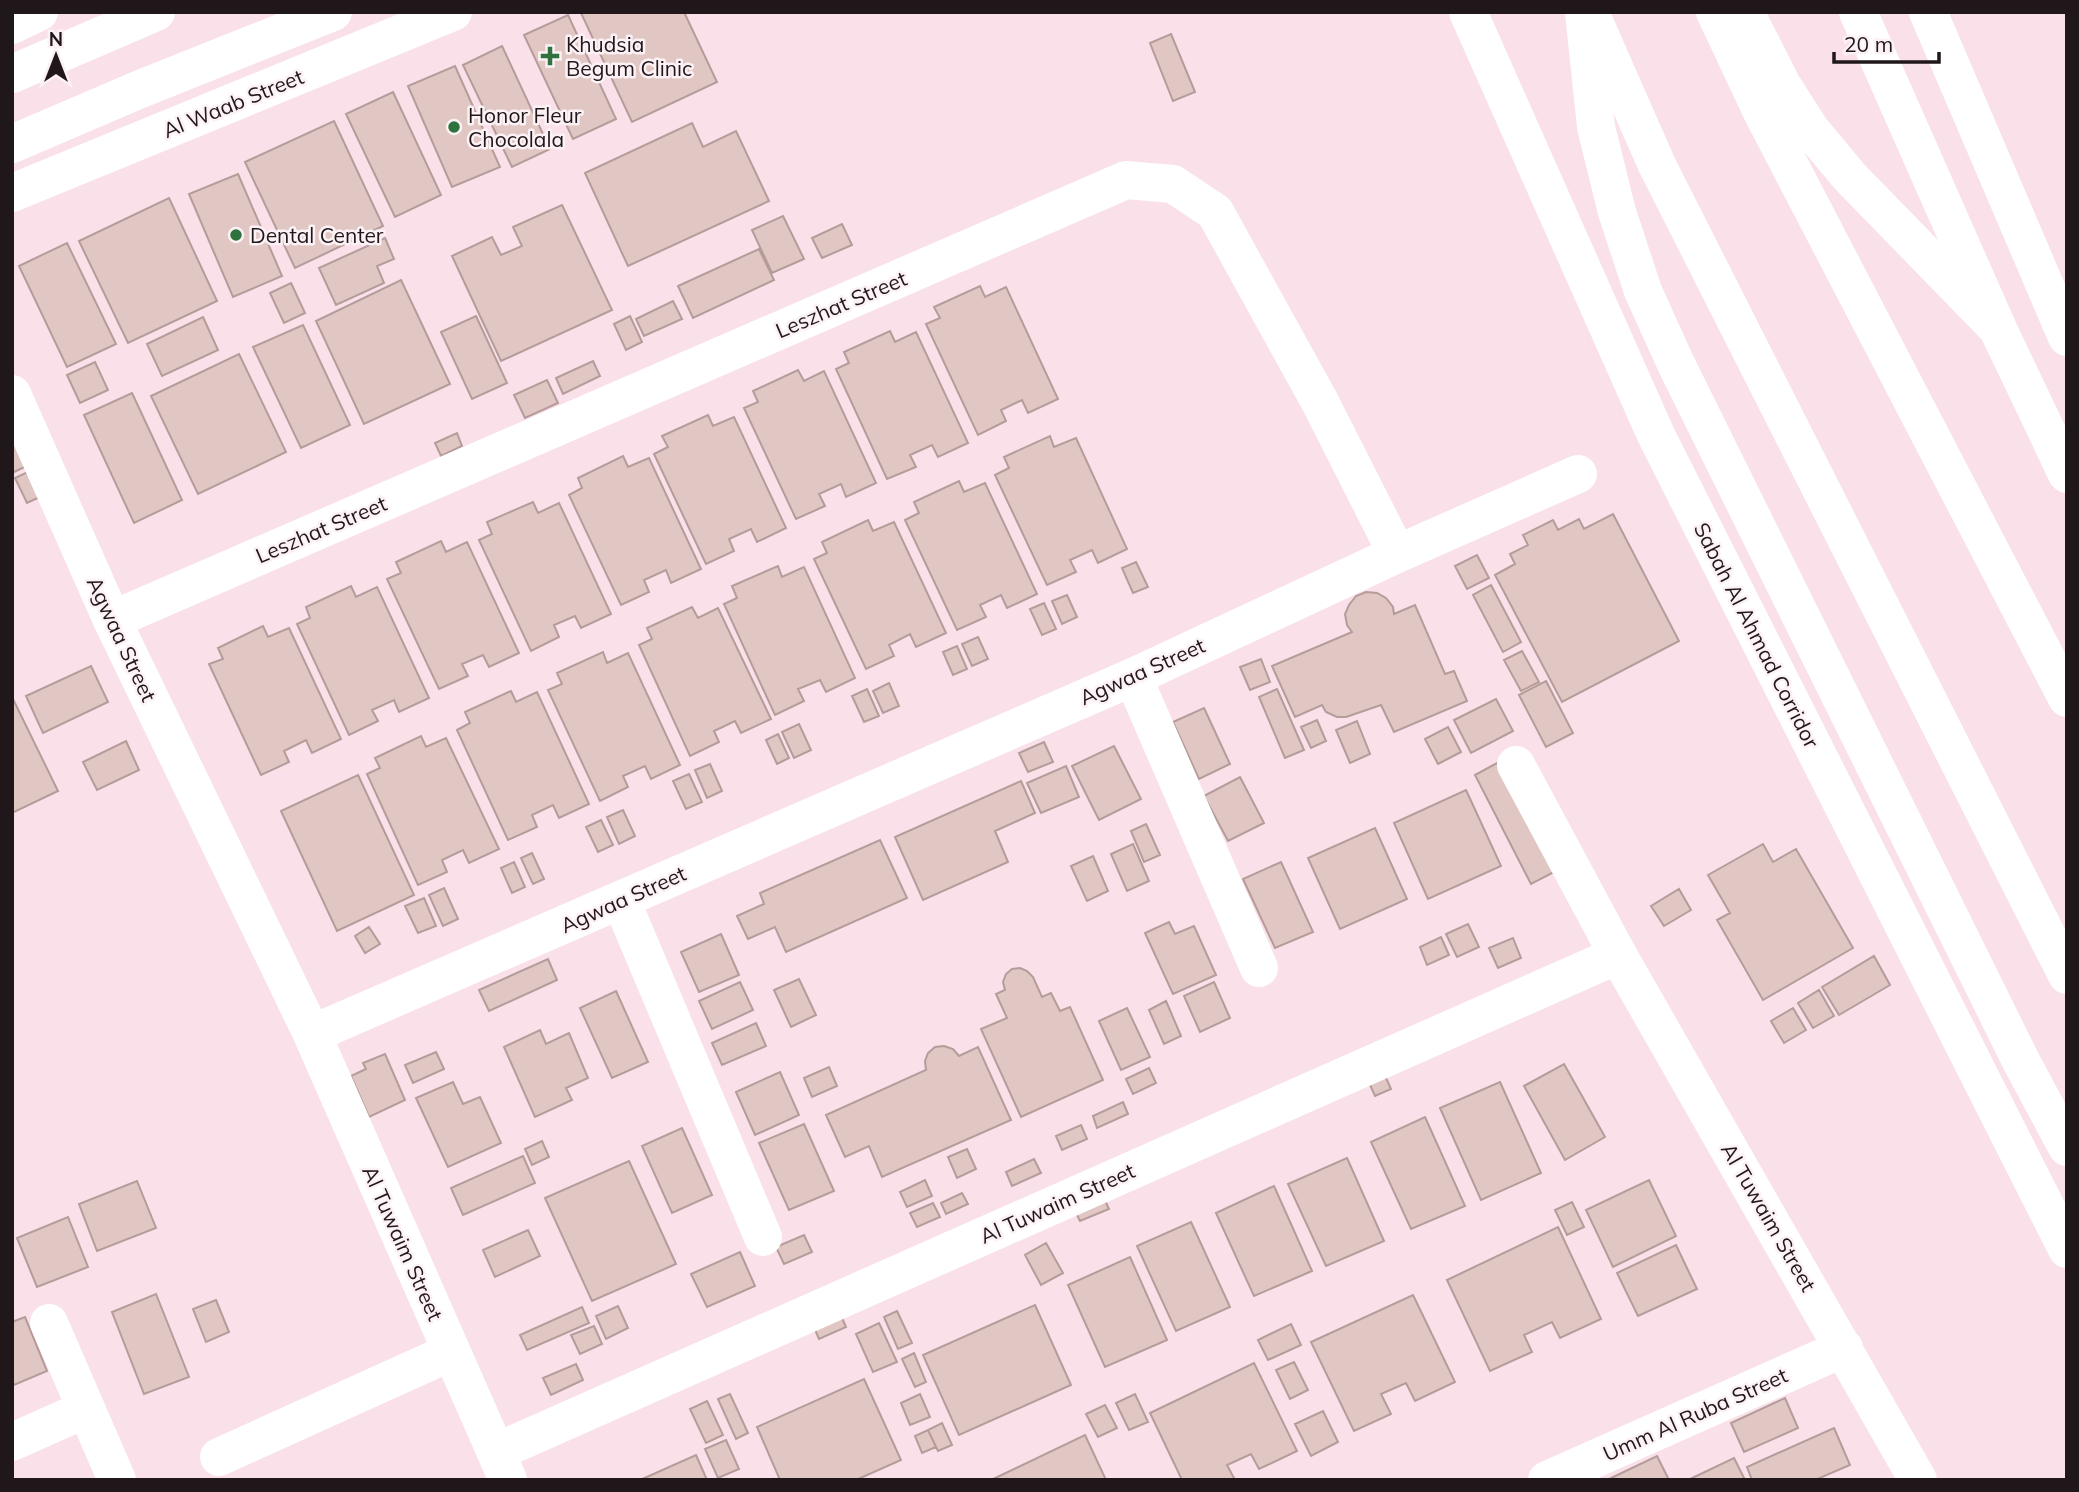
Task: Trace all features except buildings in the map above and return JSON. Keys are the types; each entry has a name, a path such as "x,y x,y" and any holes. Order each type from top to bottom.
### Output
{"main road":[{"path":"12,24 39,12"},
{"path":"12,74 156,12"},
{"path":"12,144 333,12"},
{"name":"Al Waab Street","path":"12,193 453,12"},
{"name":"Sabah Al Ahmad Corridor","path":"1468,12 1656,435 2067,1249"},
{"path":"1584,12 1596,127 1617,212 1643,291 1719,451 2021,1061 2067,1147"},
{"path":"1590,12 1657,165 2067,975"},
{"path":"1715,12 1762,112 2067,698"},
{"path":"1745,12 1783,85 1810,129 1849,176 1998,329"},
{"path":"1858,12 1998,329 2067,474"},
{"path":"1928,12 2067,337"},
{"name":"Leszhat Street","path":"111,620 1126,180 1174,184 1215,212 1320,402 1397,554"},
{"name":"Agwaa Street","path":"12,394 111,620 312,1034 1133,677 1397,554 1578,474"},
{"path":"1133,677 1259,968"},
{"name":"Al Tuwaim Street","path":"1516,765 1618,955 1918,1480"},
{"path":"621,900 763,1237"},
{"name":"Al Tuwaim Street","path":"312,1034 502,1466 1618,955"},
{"path":"48,1323 117,1480"},
{"name":"Umm Al Ruba Street","path":"1547,1480 1844,1348"},
{"path":"219,1457 451,1352"},
{"path":"12,1442 86,1409"}],"place":[{"name":"Khudsia Begum Clinic","path":"550,56"},
{"name":"Honor Fleur Chocolala","path":"454,127"},
{"name":"Dental Center","path":"236,235"}]}
